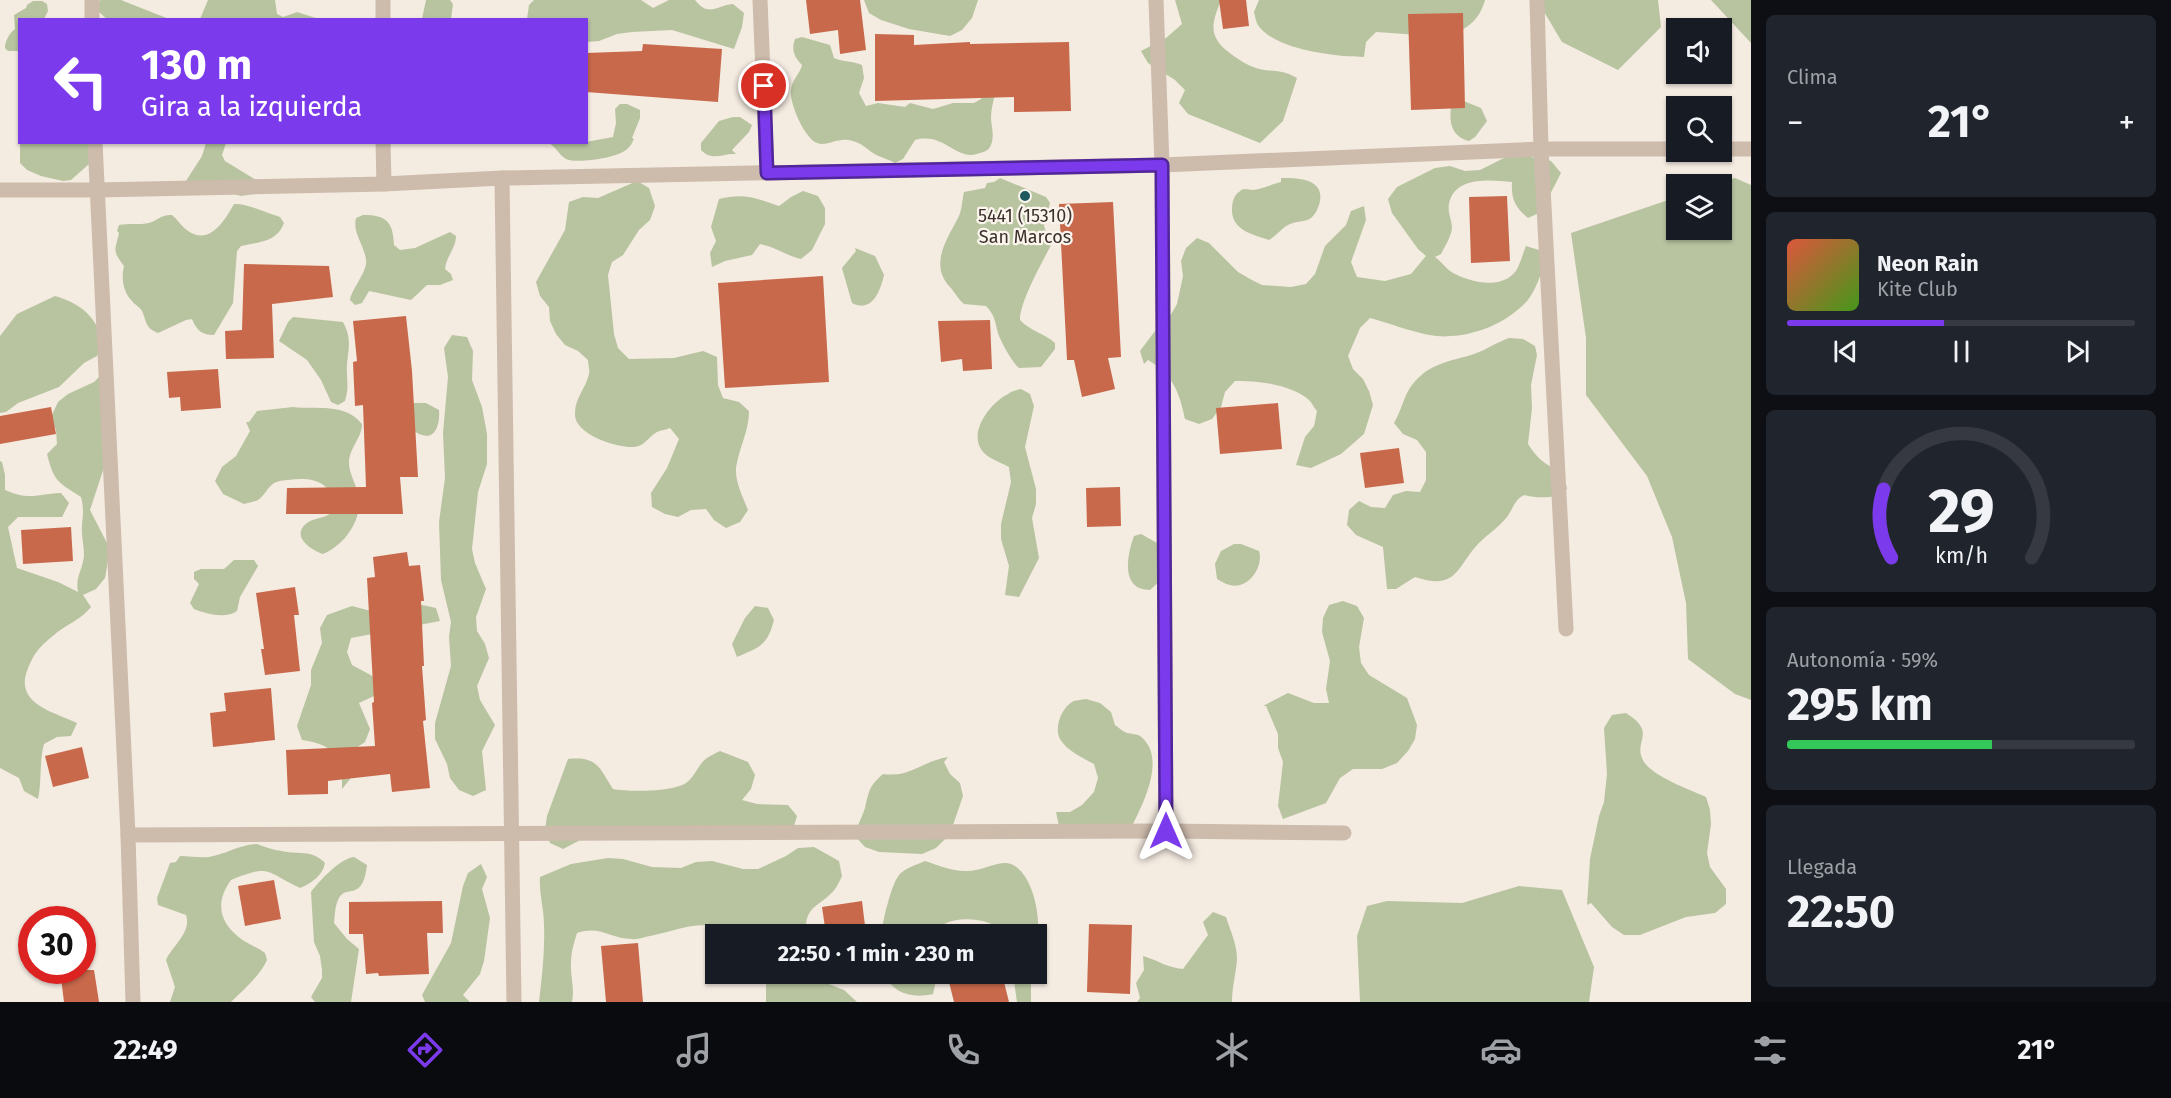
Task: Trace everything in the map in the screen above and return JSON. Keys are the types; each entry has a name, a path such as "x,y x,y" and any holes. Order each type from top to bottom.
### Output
{"street":[{"path":"92,0 92,18"},
{"path":"383,0 383,18"},
{"path":"760,0 767,173"},
{"path":"1156,0 1162,165 1166,831"},
{"path":"1537,0 1541,149 1566,629"},
{"path":"95,144 128,835 133,1002"},
{"path":"384,144 384,184"},
{"path":"0,190 384,184 502,178 1162,165 1541,149 1666,149"},
{"path":"1732,149 1751,149"},
{"path":"502,178 514,1002"},
{"path":"128,835 510,832 1344,833"}],"green space":[{"path":"100,0 121,0 166,18 106,18 99,12"},
{"path":"208,0 275,0 277,14 283,17 297,12 316,18 200,18"},
{"path":"426,0 450,0 453,4 451,18 422,18"},
{"path":"534,0 641,0 653,8 669,0 695,0 709,9 733,4 744,13 742,27 734,49 672,30 617,34 599,41 588,42 588,18 527,18 529,5"},
{"path":"864,0 978,0 972,18 962,30 950,36 909,29 881,20 869,13"},
{"path":"1175,0 1221,0 1214,24 1218,42 1240,60 1253,67 1285,73 1297,78 1283,121 1260,143 1188,114 1179,103 1185,90 1175,80 1148,63 1141,51 1166,38 1182,24"},
{"path":"1259,0 1485,0 1479,14 1462,30 1463,33 1420,35 1376,32 1366,42 1364,57 1338,56 1278,41 1266,34 1257,24 1254,12"},
{"path":"1537,0 1658,0 1661,27 1618,70 1562,42"},
{"path":"1711,0 1751,0 1751,43 1732,23 1732,18 1728,18"},
{"path":"33,1 42,1 47,4 48,11 44,18 18,18 18,51 8,51 5,46 9,35 15,29 14,15"},
{"path":"802,37 830,45 834,58 862,65 864,78 859,93 866,106 878,103 905,107 910,103 933,109 953,103 974,103 981,99 983,92 995,94 991,114 993,138 990,147 984,152 968,155 935,140 918,139 903,159 895,163 853,141 817,143 803,127 791,96 793,83 802,65 794,53 793,46 795,39"},
{"path":"1461,100 1481,108 1487,121 1469,141 1455,133 1451,124 1451,108"},
{"path":"620,104 627,104 640,110 640,118 632,138 634,139 629,148 621,153 596,159 571,160 566,159 550,144 588,144 588,142 613,137 616,123 615,109"},
{"path":"740,117 752,125 749,132 732,150 736,154 710,156 705,154 701,150 701,143 719,121"},
{"path":"20,144 97,144 89,164 71,180 63,181 41,176 27,170 20,163"},
{"path":"206,144 226,144 222,155 225,161 274,191 241,196 186,181 202,156"},
{"path":"1522,155 1551,161 1561,173 1541,212 1528,218 1524,214 1513,198 1512,182 1486,180 1468,183 1454,192 1450,200 1451,231 1441,254 1435,257 1450,271 1460,276 1493,283 1509,278 1515,272 1526,246 1539,250 1545,263 1533,292 1518,310 1507,318 1495,325 1468,334 1429,335 1370,318 1360,328 1348,356 1353,369 1363,379 1373,405 1364,434 1341,454 1311,468 1296,465 1305,437 1314,426 1317,411 1309,400 1294,391 1253,381 1235,381 1225,392 1221,407 1212,419 1199,424 1185,419 1177,392 1169,378 1148,360 1144,364 1140,351 1158,327 1169,318 1177,304 1183,276 1181,261 1186,248 1197,238 1209,243 1238,272 1250,279 1262,285 1291,287 1306,284 1315,274 1325,246 1346,225 1351,211 1364,206 1366,220 1351,262 1357,277 1385,281 1411,274 1426,256 1418,249 1392,213 1388,199 1397,187 1435,168 1450,166 1465,171 1480,170 1508,156"},
{"path":"1000,178 1046,197 1050,203 1044,226 1051,245 1027,293 1020,320 1055,343 1055,349 1041,367 1019,368 1004,346 989,309 986,306 964,304 943,277 941,268 942,251 959,216 964,192 985,188 987,183"},
{"path":"1281,178 1308,181 1318,188 1320,201 1313,216 1288,225 1269,240 1250,234 1239,227 1235,222 1232,209 1237,193 1281,182"},
{"path":"1732,179 1751,185 1751,700 1735,694 1688,659 1686,603 1672,537 1647,476 1586,395 1586,338 1571,233 1666,201 1666,240 1732,240"},
{"path":"637,181 649,188 655,206 650,220 639,230 623,255 612,262 608,275 614,334 618,348 629,359 674,358 703,351 717,357 718,385 723,398 739,402 749,411 736,468 738,484 748,510 740,522 726,528 714,520 706,509 691,510 678,517 665,514 652,507 651,493 667,468 679,439 670,428 657,432 638,446 627,447 597,438 576,421 575,408 589,374 588,360 578,351 565,345 556,334 550,321 549,307 540,296 536,282 565,230 569,202 583,197 598,198"},
{"path":"803,191 818,196 825,208 825,224 812,250 801,259 760,244 752,255 725,261 712,267 710,253 716,241 711,227 719,199 736,196 750,197 779,206"},
{"path":"234,204 280,217 284,223 272,238 241,246 237,251 233,303 214,335 200,332 192,319 158,333 154,331 149,327 141,310 125,289 124,266 116,250 119,225 149,223 163,216 172,215 188,231 196,235 203,235 210,233 221,224"},
{"path":"363,215 378,216 387,221 392,231 394,245 400,250 415,248 450,232 456,236 445,269 451,274 453,280 440,285 427,285 411,300 369,291 362,303 355,305 350,300 366,264 355,224 356,218"},
{"path":"855,248 875,256 884,275 874,299 865,305 852,303 842,268 856,251"},
{"path":"55,296 73,303 87,313 97,326 104,343 97,356 84,363 59,387 18,403 6,412 0,413 0,336 17,314"},
{"path":"293,317 343,322 349,342 347,389 345,401 338,405 331,402 321,380 307,360 279,341"},
{"path":"452,335 467,337 473,351 472,380 482,407 487,434 487,464 478,492 472,549 486,589 476,617 477,631 485,644 489,658 477,686 480,700 495,725 482,751 486,790 473,796 459,790 450,778 447,764 435,739 435,723 451,666 449,637 451,622 441,580 439,522 445,478 443,433 448,377 444,348"},
{"path":"1509,338 1523,339 1535,346 1537,355 1531,385 1532,408 1528,444 1541,460 1560,474 1567,489 1552,497 1524,495 1521,497 1504,521 1479,543 1460,568 1448,579 1429,581 1415,577 1396,589 1387,589 1383,547 1356,535 1347,525 1349,510 1359,501 1371,507 1385,508 1393,495 1406,491 1420,492 1426,480 1426,452 1417,440 1403,434 1394,423 1409,389 1419,377 1433,367 1478,352"},
{"path":"105,371 109,452 90,510 110,549 105,578 96,589 83,595 91,607 44,643 27,671 25,682 31,699 48,710 77,723 71,736 57,737 44,744 38,799 24,791 19,778 0,768 0,461 5,475 5,490 27,496 61,493 69,503 62,517 18,517 8,527 17,568 58,582 78,592 84,555 83,505 81,497 62,484 52,470 47,454 57,444 56,430 51,417 58,402 68,394 94,382"},
{"path":"1021,389 1030,394 1034,406 1025,447 1036,489 1036,504 1032,518 1039,558 1019,597 1005,595 1009,566 1001,539 1001,524 1011,482 1009,467 984,453 979,445 978,437 982,420 994,404 1010,393"},
{"path":"412,403 426,403 439,410 438,424 431,435 420,434 408,427"},
{"path":"293,407 339,410 347,412 362,424 349,463 358,494 358,512 351,530 339,544 323,554 308,546 301,537 302,528 307,523 333,511 330,493 321,483 306,479 279,481 274,483 258,500 244,504 223,494 215,481 222,467 236,456 250,431 246,422 249,422 257,411"},
{"path":"1141,534 1166,548 1161,580 1150,590 1134,584 1128,570 1129,552 1134,536"},
{"path":"1234,544 1241,544 1259,551 1260,557 1253,576 1237,586 1228,585 1217,579 1215,564 1221,551"},
{"path":"234,560 254,560 258,566 240,597 237,611 222,615 194,609 190,603 199,584 194,579 194,572 201,569 224,569"},
{"path":"1343,601 1357,606 1364,618 1359,647 1361,663 1369,675 1407,698 1417,725 1415,739 1397,763 1382,769 1353,769 1340,778 1326,803 1283,819 1278,806 1283,762 1278,748 1278,734 1266,706 1263,706 1288,693 1314,703 1329,703 1326,689 1330,661 1322,632 1323,618 1329,605"},
{"path":"422,605 436,608 440,621 351,638 347,652 352,665 378,679 387,690 359,703 370,729 365,742 353,750 351,778 342,789 342,759 324,746 302,740 297,726 311,685 311,670 322,643 320,628 327,615 352,606 367,610 380,610"},
{"path":"755,606 768,608 774,620 771,629 762,644 737,657 732,644 745,618"},
{"path":"1086,699 1100,703 1111,712 1115,725 1122,730 1140,736 1148,745 1152,756 1150,782 1131,828 1059,826 1056,812 1070,812 1082,805 1094,792 1098,778 1094,764 1067,747 1058,735 1058,724 1068,705 1073,701"},
{"path":"1626,713 1636,720 1643,732 1640,748 1644,762 1672,782 1706,797 1711,824 1707,853 1710,867 1726,889 1726,904 1715,913 1686,917 1640,935 1624,935 1612,927 1591,903 1587,905 1590,859 1604,802 1607,774 1604,728 1612,715"},
{"path":"720,751 748,762 755,775 751,789 742,800 757,804 788,805 797,816 794,826 588,836 563,849 550,843 545,830 547,816 568,759 591,761 600,769 613,789 651,790 671,788 686,783 704,761"},
{"path":"948,757 944,762 950,774 960,783 963,796 946,838 936,848 922,854 879,852 865,847 855,836 869,793 875,782 883,774 901,774"},
{"path":"257,844 275,850 315,856 325,863 324,867 316,878 300,888 273,874 261,871 231,880 222,898 222,914 236,935 265,953 267,960 264,966 231,1002 170,1002 175,987 166,960 184,933 187,921 186,915 158,905 157,898 170,863 176,862 180,856 209,857"},
{"path":"814,847 839,861 842,876 835,889 810,912 806,924 705,924 636,939 599,931 577,933 571,959 572,1002 539,1002 544,935 540,877 571,864 608,858 623,859 652,867 681,868 696,862 712,861 743,869 758,869 798,848"},
{"path":"354,857 367,865 365,876 358,888 344,893 339,898 334,923 359,949 351,1002 315,1002 311,997 322,978 322,970 320,956 314,942 311,892 343,861"},
{"path":"925,861 960,871 970,871 1001,863 1015,866 1029,883 1038,924 991,924 968,919 944,924 883,924 896,880 904,870"},
{"path":"481,864 487,877 482,889 490,918 480,974 463,995 470,1002 425,1002 422,995 451,943 468,873"},
{"path":"1519,886 1562,890 1594,967 1589,1002 1360,1002 1357,936 1367,906 1387,901 1462,903"},
{"path":"1213,912 1226,917 1236,948 1237,959 1232,1002 1137,1002 1140,998 1136,983 1144,970 1143,956 1167,966 1183,969 1208,935 1203,922"},
{"path":"766,984 829,984 844,990 857,1002 766,1002"},
{"path":"890,984 935,984 933,994 917,996 904,993"},
{"path":"1014,984 1031,984 1031,1002 1017,1002"}],"building":[{"path":"806,0 860,0 866,50 840,54 838,30 810,34"},
{"path":"1219,0 1246,0 1249,26 1223,29"},
{"path":"1463,13 1465,108 1411,110 1408,14"},
{"path":"875,34 914,35 914,45 970,42 970,44 1069,42 1071,111 1014,112 1014,97 875,101"},
{"path":"643,44 722,49 718,102 588,92 588,53 642,51"},
{"path":"1507,196 1510,261 1471,263 1469,197"},
{"path":"1113,202 1121,357 1108,358 1115,389 1082,397 1074,360 1067,360 1059,204"},
{"path":"244,264 329,266 333,297 272,304 274,358 226,359 225,331 242,330"},
{"path":"823,276 829,382 725,388 718,283"},
{"path":"406,316 412,371 418,477 400,477 403,514 286,514 287,488 366,487 363,405 355,406 353,362 357,361 353,321"},
{"path":"990,320 992,369 963,371 962,359 941,362 938,321"},
{"path":"218,369 221,408 181,411 180,397 169,398 167,372"},
{"path":"1278,403 1282,449 1220,454 1216,408"},
{"path":"51,407 56,434 0,444 0,416"},
{"path":"1399,448 1404,483 1365,488 1360,453"},
{"path":"1120,487 1121,526 1087,527 1086,488"},
{"path":"71,527 73,561 23,564 21,530"},
{"path":"407,552 409,566 420,565 424,601 421,601 426,720 423,721 430,788 392,792 390,774 328,781 328,794 288,795 286,750 375,746 367,578 375,577 373,557"},
{"path":"295,587 299,615 294,615 300,671 265,675 261,649 264,649 256,593"},
{"path":"271,688 275,740 213,747 210,713 226,711 224,693"},
{"path":"82,747 89,778 53,787 45,756"},
{"path":"274,880 281,919 245,926 238,886"},
{"path":"442,901 443,933 427,933 429,974 379,976 378,973 366,974 363,934 349,934 349,902"},
{"path":"862,901 865,924 825,924 822,907"},
{"path":"1089,924 1132,925 1130,994 1087,992"},
{"path":"638,943 643,1002 606,1002 601,946"},
{"path":"96,983 99,1002 64,1002 62,984"},
{"path":"950,984 1004,984 1009,1002 954,1002"}],"place":[{"name":"5441 (15310) San Marcos","path":"1025,196"}],"route":[{"path":"764,86 767,173 1162,165 1166,831"}]}
